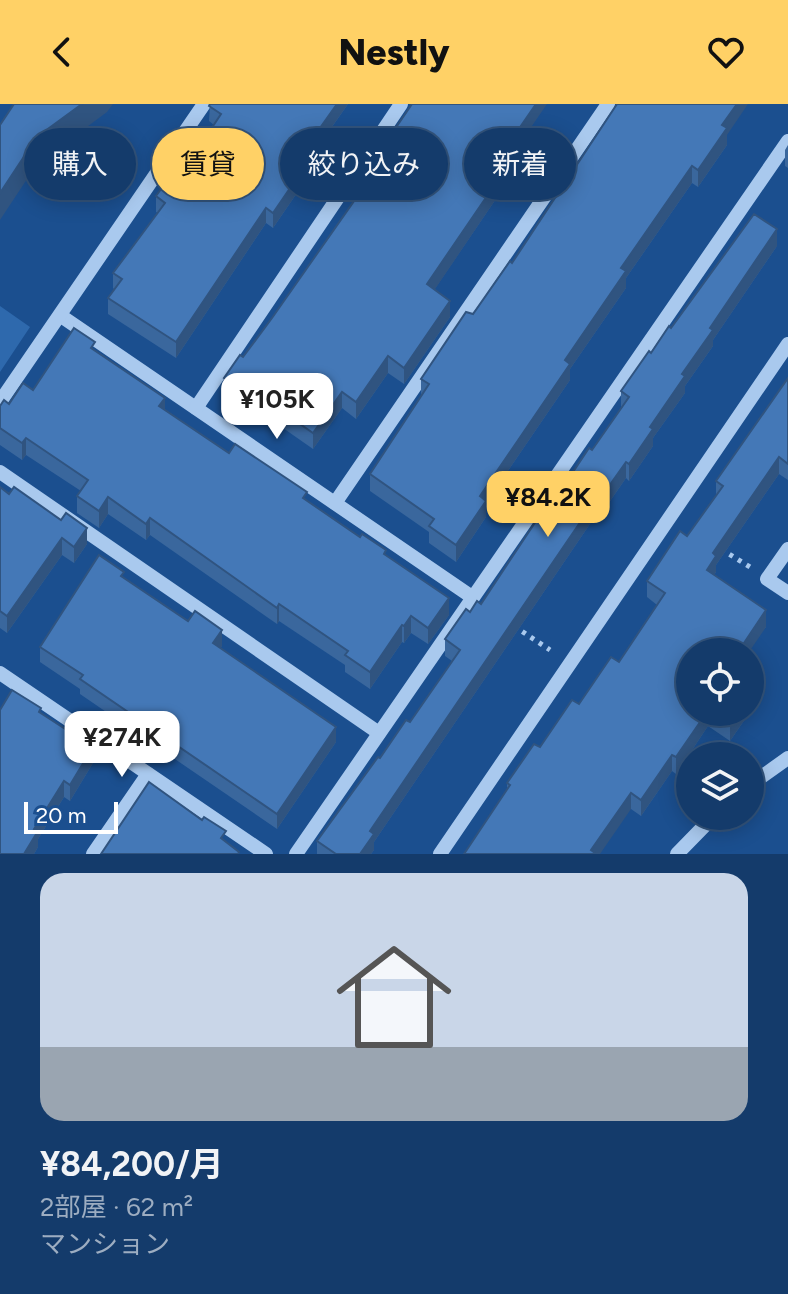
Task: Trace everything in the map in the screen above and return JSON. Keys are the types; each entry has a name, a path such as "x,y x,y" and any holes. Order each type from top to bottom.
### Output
{"street":[{"path":"0,402 204,104"},
{"path":"196,408 401,104"},
{"path":"335,503 608,104"},
{"path":"296,854 788,141"},
{"path":"61,316 472,597"},
{"path":"440,854 788,344"},
{"path":"0,472 379,733"},
{"path":"788,549 767,579 788,593"},
{"path":"2,679 266,854"},
{"path":"764,775 788,758"},
{"path":"93,854 148,774"},
{"path":"677,854 700,830"}],"path":[{"path":"719,547 767,579"},
{"path":"511,623 550,650"}],"shaded area":[{"path":"0,306 30,327 0,372"}],"building":[{"path":"14,104 82,104 49,128 24,128 24,157 0,193 0,125"},
{"path":"337,104 320,128 280,128 282,200 273,213 266,208 176,342 108,298 122,279 113,273 165,203 161,200 264,200 264,128 212,128 221,114 209,106"},
{"path":"412,104 536,104 519,128 464,128 464,200 484,200 427,284 450,301 404,368 388,356 356,402 342,392 313,433 263,398 260,402 224,378 272,318 353,200 448,200 448,128 396,128"},
{"path":"617,104 737,104 722,125 727,128 698,170 692,166 621,268 626,271 565,360 570,364 480,496 486,501 456,545 429,526 434,519 370,474 429,384 421,379 466,312 473,314 510,261 512,263 554,200 576,200 576,166"},
{"path":"754,214 777,229 710,328 713,330 650,427 653,429 629,464 626,462 597,503 594,502 370,831 374,834 360,854 336,854 317,841 406,720 410,722 460,650 445,639 466,609 470,612 477,601 481,604 552,497 555,499 589,448 592,450 629,397 621,391 649,351 651,353 669,326 671,328"},
{"path":"74,328 95,342 91,348 165,398 159,406 229,453 235,444 307,492 303,498 360,537 362,534 386,550 384,554 449,598 428,628 411,616 370,672 345,655 348,651 279,604 277,608 150,518 146,524 108,497 99,511 77,496 88,480 26,438 22,443 0,428 0,406 4,400 9,404 23,383 33,390"},
{"path":"788,378 788,464 779,457 713,553 716,556 707,570 766,610 747,638 676,638 676,726 697,726 686,742 676,742 676,757 672,755 641,800 631,793 591,850 595,854 464,854 534,744 540,747 572,700 579,704 611,657 619,662 665,593 647,581 680,531 687,536 723,486 716,481"},
{"path":"0,487 9,494 14,487 61,520 66,513 87,528 74,547 62,538 7,616 0,611"},
{"path":"99,555 124,572 121,576 188,621 195,611 222,630 213,643 336,727 277,814 80,679 83,675 40,647"},
{"path":"12,690 41,708 39,712 93,747 70,785 64,781 34,829 38,831 24,854 0,854 0,710"},
{"path":"149,782 202,820 204,817 226,831 221,838 238,854 101,854"}]}
